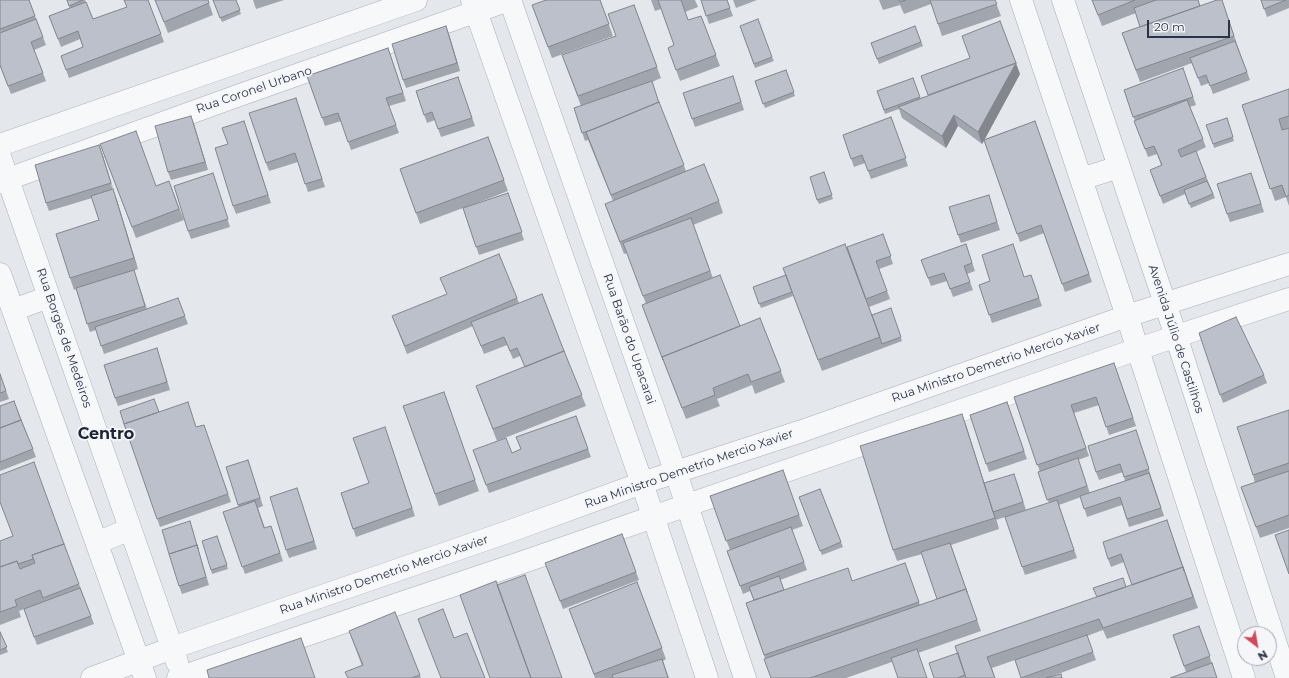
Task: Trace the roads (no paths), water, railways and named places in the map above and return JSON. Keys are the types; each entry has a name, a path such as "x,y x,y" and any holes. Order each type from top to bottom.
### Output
{"street":[{"path":"0,145 416,0"},
{"name":"Rua Coronel Urbano","path":"4,180 237,96 475,6 510,0"},
{"name":"Rua Barão do Upacarai","path":"510,0 676,473 746,678"},
{"path":"1021,0 1138,349 1244,678"},
{"name":"Avenida Júlio de Castilhos","path":"1063,0 1176,336 1288,678"},
{"path":"475,6 654,517 707,678"},
{"path":"229,65 237,96"},
{"name":"Rua Borges de Medeiros","path":"0,157 4,180 49,297 172,648 181,678"},
{"path":"1081,179 1119,167"},
{"name":"Rua Ministro Demetrio Mercio Xavier","path":"92,678 142,669 172,648 514,530 642,483 802,431 1127,316 1289,264"},
{"path":"0,274 142,669"},
{"path":"13,310 49,297"},
{"path":"181,678 654,517 1176,336 1289,299"},
{"path":"802,431 812,462"},
{"path":"97,542 130,529"},
{"path":"296,606 304,635"}],"district":[{"name":"Centro","path":"106,434"}]}
